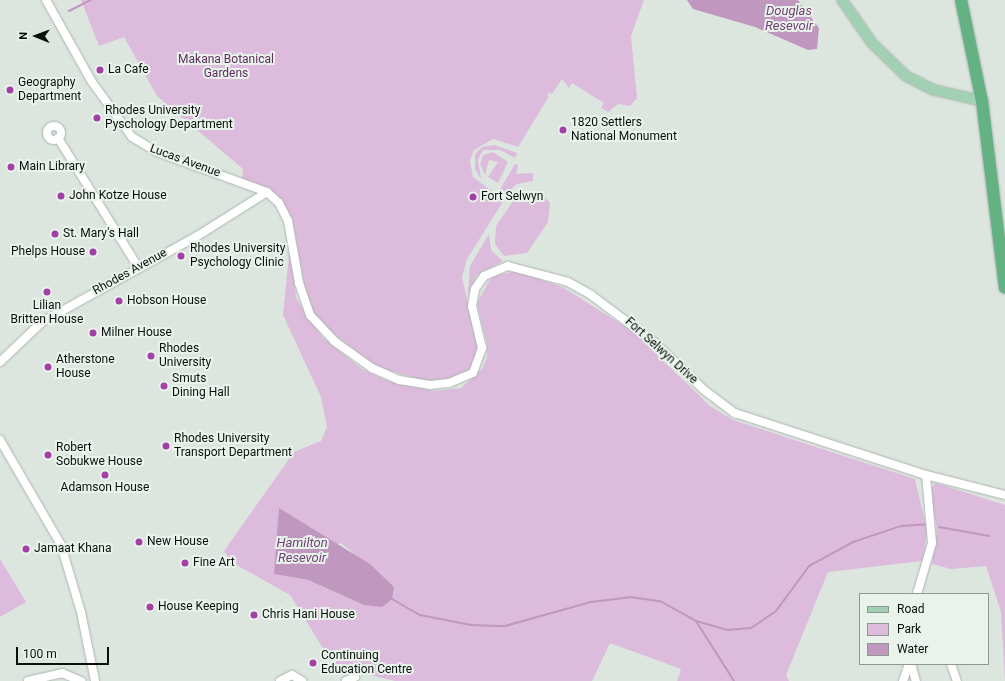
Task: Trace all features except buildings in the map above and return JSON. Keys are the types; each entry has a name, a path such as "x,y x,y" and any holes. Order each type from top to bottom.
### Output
{"highway":[{"path":"961,0 982,101 1005,288"}],"main road":[{"path":"842,0 876,47 906,76 934,90 982,101"}],"street":[{"name":"Lucas Avenue","path":"46,0 92,82 132,137 157,152 267,192 284,212 295,244"},
{"path":"58,138 138,267"},
{"name":"Rhodes Avenue","path":"0,362 42,322 138,267 199,235 267,192"},
{"name":"Fort Selwyn Drive","path":"295,244 299,283 310,315 349,352 388,376 430,384 449,384 473,373 482,348 472,306 475,289 484,276 508,266 568,282 591,295 654,342 704,390 735,413 926,475 1005,495"},
{"path":"0,440 61,544 81,612 94,681"},
{"path":"917,593 932,543 926,475"},
{"path":"903,681 910,665"},
{"path":"910,665 916,681"},
{"path":"951,665 957,681"},
{"path":"28,681 62,673 80,681"},
{"path":"280,681 292,675 302,681"},
{"path":"346,681 356,677"}],"green space":[{"name":"Makana Botanical Gardens","path":"81,0 644,0 631,36 637,98 630,106 618,104 608,112 601,108 604,103 572,83 569,88 562,79 552,94 548,92 548,98 518,147 493,139 474,150 470,161 473,177 504,200 467,259 462,277 478,348 472,367 464,375 443,381 421,380 377,367 318,322 308,305 293,222 283,202 271,190 242,179 243,169 157,96 124,37 99,46"},
{"path":"494,145 517,153 515,158 500,150 483,150 478,160 481,179 475,169 475,154 482,147"},
{"path":"493,152 508,162 498,183 488,177 498,162 489,160 485,175 480,164 483,155"},
{"path":"515,164 518,165 516,174 533,173 533,181 517,184 505,194 499,191"},
{"path":"531,192 543,195 550,203 548,222 527,253 504,256 495,244 496,226 516,197"},
{"path":"489,234 491,250 503,261 477,275 468,295 470,266"},
{"path":"290,245 296,298 322,337 362,369 385,380 433,391 461,388 482,369 487,358 487,344 477,303 492,276 517,271 564,288 632,331 710,406 733,420 915,479 927,530 923,561 828,572 786,675 789,681 677,681 681,669 610,643 592,681 395,681 334,666 290,595 233,563 224,551 294,452 321,441 327,427 321,397 283,315","holes":["341,543 394,587 364,605 308,580 275,574"]},
{"path":"936,483 1005,505 1005,681 1001,612 986,566 951,569 932,564 937,530 930,489"},
{"path":"0,559 26,602 0,617"}],"water":[{"name":"Douglas Resevoir","path":"687,0 798,0 819,28 817,49 808,50 755,27 693,9"},
{"name":"Hamilton Resevoir","path":"279,508 370,564 394,587 392,599 382,607 364,605 308,580 274,574"}],"waterway":[{"path":"69,11 91,0"},
{"path":"392,599 420,615 471,625 505,626 591,602 630,597 660,601 696,621 727,630 751,628 776,611 809,566 853,542 901,526 927,524"},
{"path":"939,527 989,536"},
{"path":"696,621 734,681"}],"place":[{"name":"La Cafe","path":"100,70"},
{"name":"Geography Department","path":"10,90"},
{"name":"Rhodes University Pyschology Department","path":"97,118"},
{"name":"1820 Settlers National Monument","path":"563,130"},
{"name":"Main Library","path":"11,167"},
{"name":"John Kotze House","path":"61,196"},
{"name":"Fort Selwyn","path":"473,197"},
{"name":"St. Mary's Hall","path":"55,234"},
{"name":"Phelps House","path":"93,252"},
{"name":"Rhodes University Psychology Clinic","path":"181,256"},
{"name":"Lilian Britten House","path":"47,292"},
{"name":"Hobson House","path":"119,301"},
{"name":"Milner House","path":"93,333"},
{"name":"Rhodes University","path":"151,356"},
{"name":"Atherstone House","path":"48,367"},
{"name":"Smuts Dining Hall","path":"164,386"},
{"name":"Rhodes University Transport Department","path":"166,446"},
{"name":"Robert Sobukwe House","path":"48,455"},
{"name":"Adamson House","path":"105,475"},
{"name":"New House","path":"139,542"},
{"name":"Jamaat Khana","path":"26,549"},
{"name":"Fine Art","path":"185,563"},
{"name":"House Keeping","path":"150,607"},
{"name":"Chris Hani House","path":"254,615"},
{"name":"Continuing Education Centre","path":"313,663"}]}
